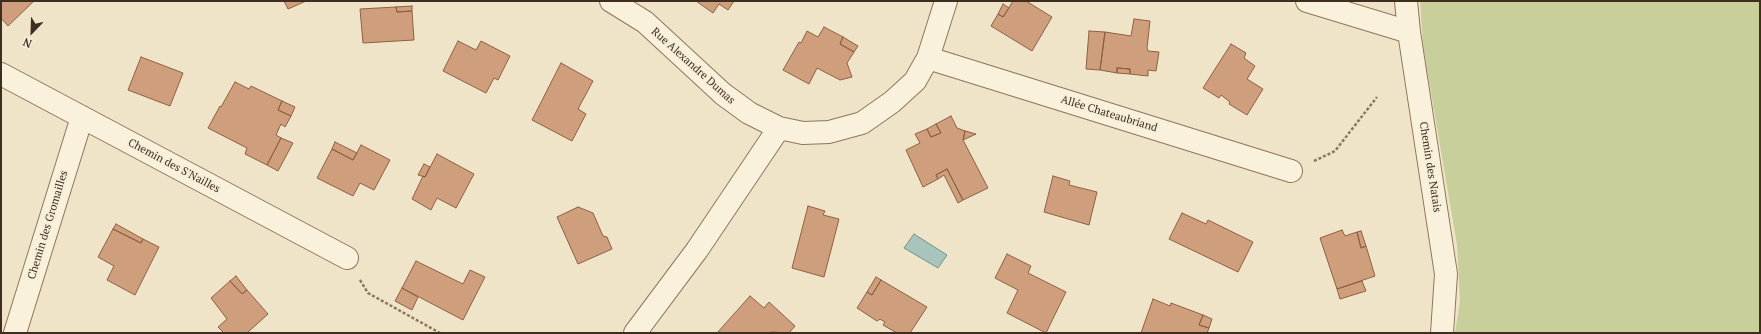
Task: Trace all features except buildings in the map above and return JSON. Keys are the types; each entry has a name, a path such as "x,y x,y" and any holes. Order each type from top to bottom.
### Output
{"street":[{"name":"Rue Alexandre Dumas","path":"611,1 645,22 723,94 749,113 779,128 803,133 829,132 862,123 892,102 915,81 928,58 946,1"},
{"path":"1308,1 1409,32"},
{"name":"Chemin des Natais","path":"1406,1 1409,32 1446,274 1442,333"},
{"name":"Allée Chateaubriand","path":"928,58 1291,171"},
{"name":"Chemin des S'Nailles","path":"1,74 347,258"},
{"name":"Chemin des Gromailles","path":"15,333 82,117"},
{"path":"635,333 697,250 779,128"}],"path":[{"path":"1291,171 1335,151 1377,97"},
{"path":"347,258 368,293 440,333"}],"green space":[{"path":"1420,1 1760,1 1760,333 1455,333 1460,301 1457,245 1423,46"}],"water":[{"path":"914,234 947,255 938,268 904,248"}]}
